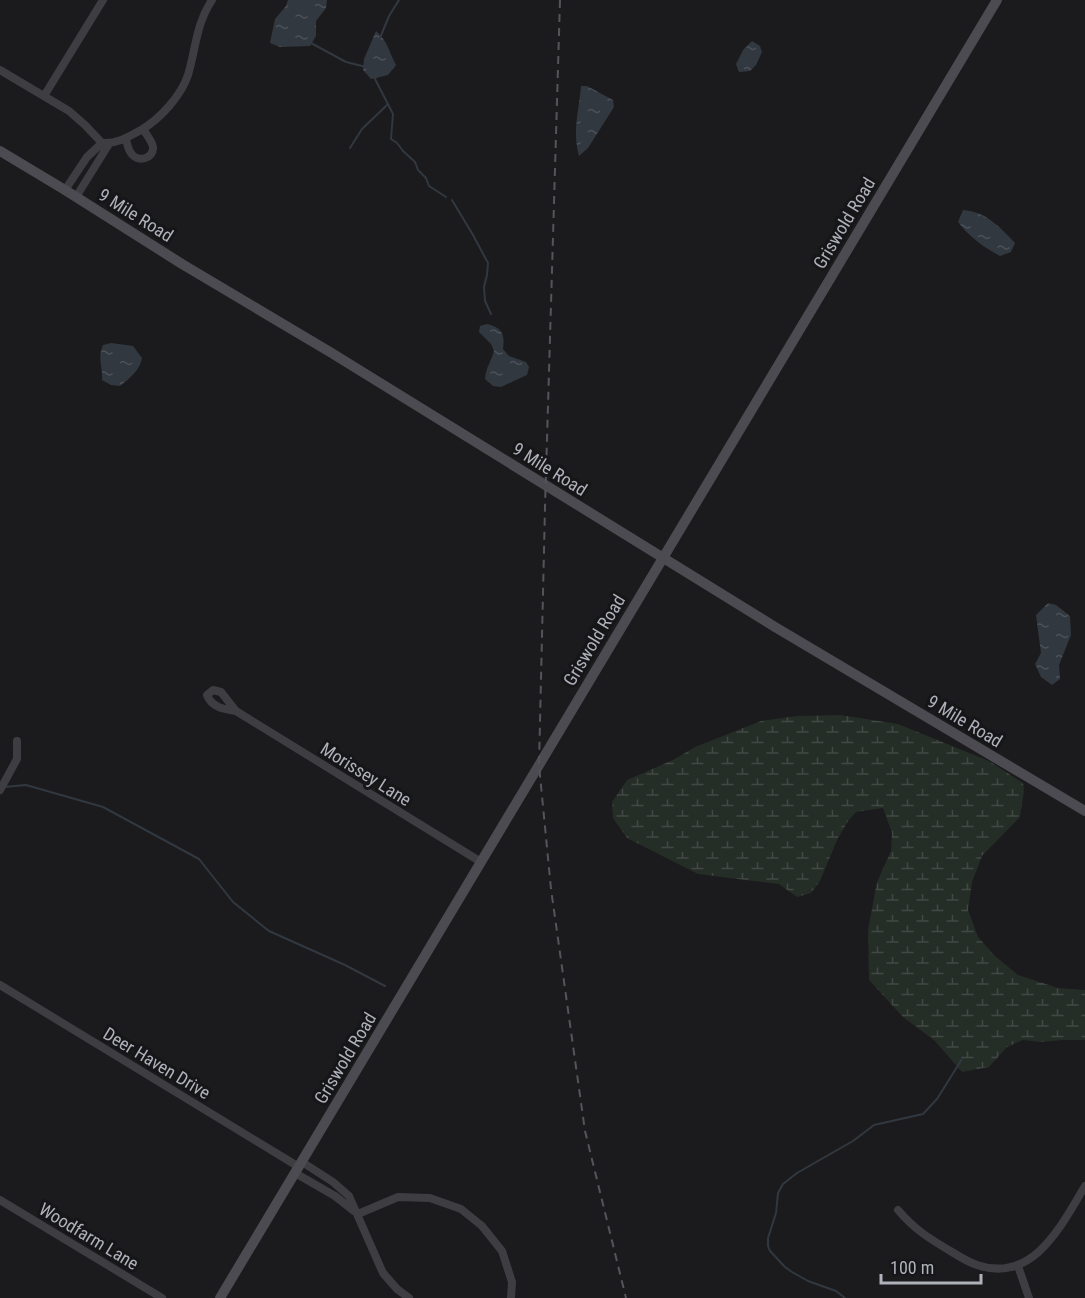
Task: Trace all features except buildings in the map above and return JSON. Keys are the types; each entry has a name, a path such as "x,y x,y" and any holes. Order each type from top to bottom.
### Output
{"street":[{"path":"44,96 103,0"},
{"path":"65,190 87,158 106,143 126,139 143,129 168,108 184,82 201,18 212,0"},
{"name":"Griswold Road","path":"220,1298 997,0"},
{"path":"0,69 69,111 106,143"},
{"path":"126,139 131,154 135,158 146,159 152,154 153,147 143,129"},
{"path":"76,197 106,143"},
{"name":"9 Mile Road","path":"0,151 775,627 1085,811"},
{"name":"Morissey Lane","path":"236,711 481,862"},
{"path":"0,789 17,759 17,741"},
{"name":"Deer Haven Drive","path":"0,985 298,1167 358,1214"},
{"path":"898,1210 924,1236 976,1265 1005,1269 1018,1266 1039,1252 1055,1234 1085,1186"},
{"path":"409,1298 383,1274 358,1214 398,1197 430,1198 461,1209 482,1226 502,1251 512,1282 511,1298"},
{"name":"Woodfarm Lane","path":"0,1200 162,1298"},
{"path":"1018,1266 1029,1298"}],"green space":[{"path":"840,715 898,724 989,761 1023,783 1020,817 982,856 972,882 968,910 978,937 995,956 1018,975 1058,988 1085,990 1085,1040 1041,1042 1023,1040 1007,1047 989,1067 962,1072 935,1041 903,1017 869,980 868,930 877,882 891,851 892,833 883,808 856,812 837,840 820,881 811,893 797,897 779,884 698,874 627,838 613,818 612,802 627,780 673,760 695,747 761,721 797,716"}],"water":[{"path":"288,0 327,0 326,8 316,21 316,36 310,46 280,47 270,43 275,19"},
{"path":"376,31 386,43 396,65 388,75 371,79 363,70 364,59"},
{"path":"752,41 760,46 762,52 756,65 750,71 739,72 736,64 743,50"},
{"path":"581,86 587,86 613,100 614,107 588,148 579,156 576,129"},
{"path":"963,210 979,214 998,226 1015,243 1011,252 1000,256 972,237 958,222"},
{"path":"487,324 499,329 503,339 503,349 509,356 526,362 529,367 527,375 501,387 493,386 485,379 494,351 491,344 479,332 480,326"},
{"path":"111,343 133,346 142,358 137,370 120,386 111,385 102,380 101,350 103,345"},
{"path":"1048,603 1056,605 1070,616 1071,635 1059,665 1060,679 1052,685 1041,677 1035,664 1041,653 1036,615"}],"waterway":[{"path":"380,38 399,0"},
{"path":"311,43 346,62 366,67"},
{"path":"374,77 393,114 391,139 415,162 429,186 446,197"},
{"path":"350,148 362,129 387,105"},
{"path":"452,200 488,263 484,287 485,301 491,314"},
{"path":"4,787 26,785 103,807 199,859 233,902 269,931 345,965 385,986"},
{"path":"845,1298 836,1291 808,1281 792,1272 770,1251 768,1238 776,1213 778,1193 783,1184 797,1173 853,1141 874,1125 923,1114 937,1099 962,1059"}],"railway":[{"path":"560,0 539,765 551,889 585,1131 626,1298"}]}
